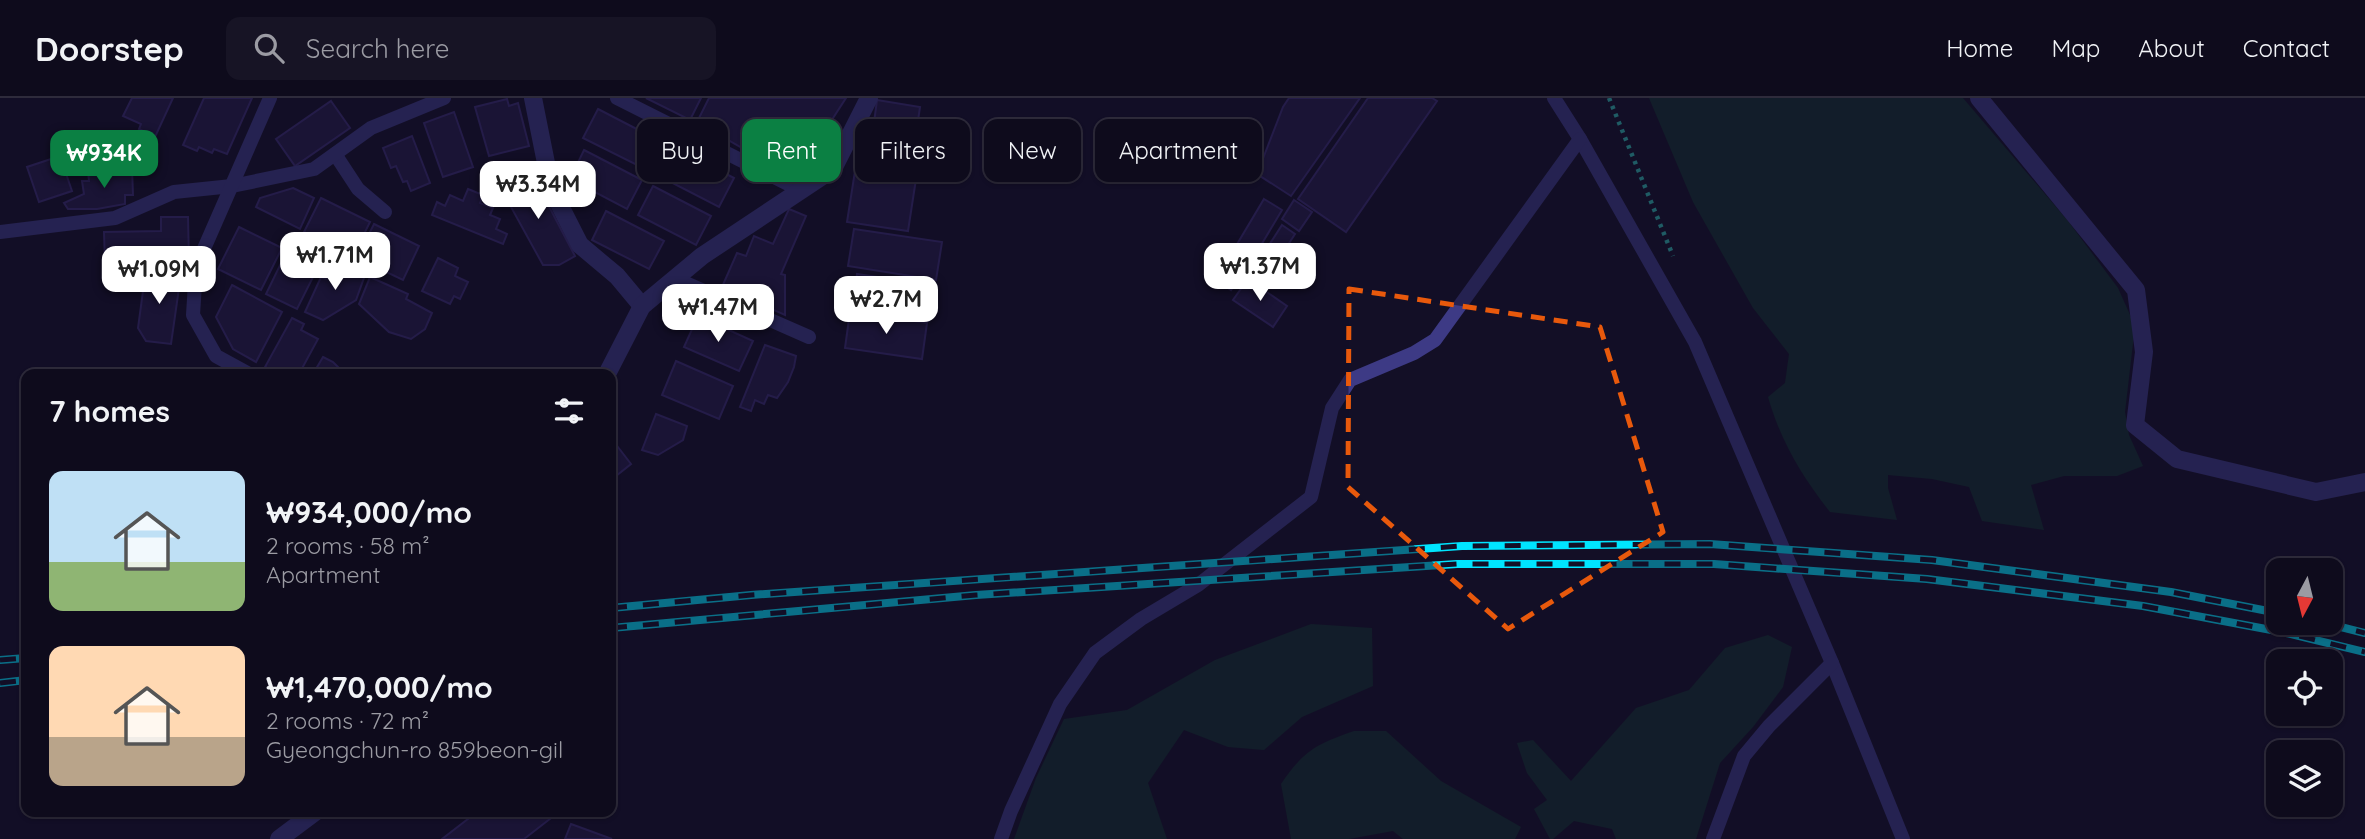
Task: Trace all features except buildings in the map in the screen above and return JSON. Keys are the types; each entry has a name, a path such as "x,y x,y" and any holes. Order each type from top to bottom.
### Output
{"street":[{"path":"533,98 551,187 580,245 617,276 642,306"},
{"path":"610,369 642,306 702,256 832,169 869,98"},
{"path":"1979,98 2136,290 2144,352 2135,425 2177,458 2189,462 2316,492 2365,482"},
{"path":"279,839 308,817"}],"lane":[{"path":"240,369 216,356 193,315 196,267 270,98"},
{"path":"0,232 115,218 174,192 232,186 314,169 372,128 444,98"},
{"path":"617,98 800,190"},
{"path":"1554,98 1695,342 1832,663 1903,839"},
{"path":"1001,839 1060,704 1095,653 1141,619 1198,585 1311,497 1332,408 1350,380 1414,353 1435,340 1580,139"},
{"path":"335,154 358,189 384,212"},
{"path":"674,278 809,337"},
{"path":"1713,839 1744,756 1769,726 1832,663"}],"highlighted area":[{"path":"1349,289 1600,327 1663,532 1508,629 1348,487"}],"green space":[{"path":"1649,98 1963,98 2068,221 2118,288 2135,326 2125,412 2129,435 2143,466 2117,476 2064,476 2031,485 2044,530 1982,521 1969,487 1932,479 1888,475 1888,488 1897,520 1830,512 1793,458 1768,397 1785,383 1789,354 1753,308 1693,202"},
{"path":"1311,624 1372,628 1373,686 1302,717 1264,750 1228,747 1184,730 1148,783 1167,839 1014,839 1036,778 1064,719 1127,710 1215,660"},
{"path":"1768,635 1792,647 1783,687 1753,727 1720,763 1696,839 1616,839 1612,829 1574,821 1550,839 1534,809 1547,800 1527,773 1517,743 1533,740 1571,781 1636,708 1689,690 1725,648"},
{"path":"1354,731 1386,731 1441,781 1521,827 1515,839 1403,839 1393,831 1349,839 1291,839 1281,784 1297,763 1312,750"}],"railway":[{"path":"616,608 751,595 1462,546 1710,544 1932,560 2171,592 2266,611"},
{"path":"616,628 976,595 1457,564 1714,564 1927,579 2143,606 2282,632 2365,652"},
{"path":"2343,628 2365,633"},
{"path":"0,660 21,658"},
{"path":"0,683 21,681"}]}
